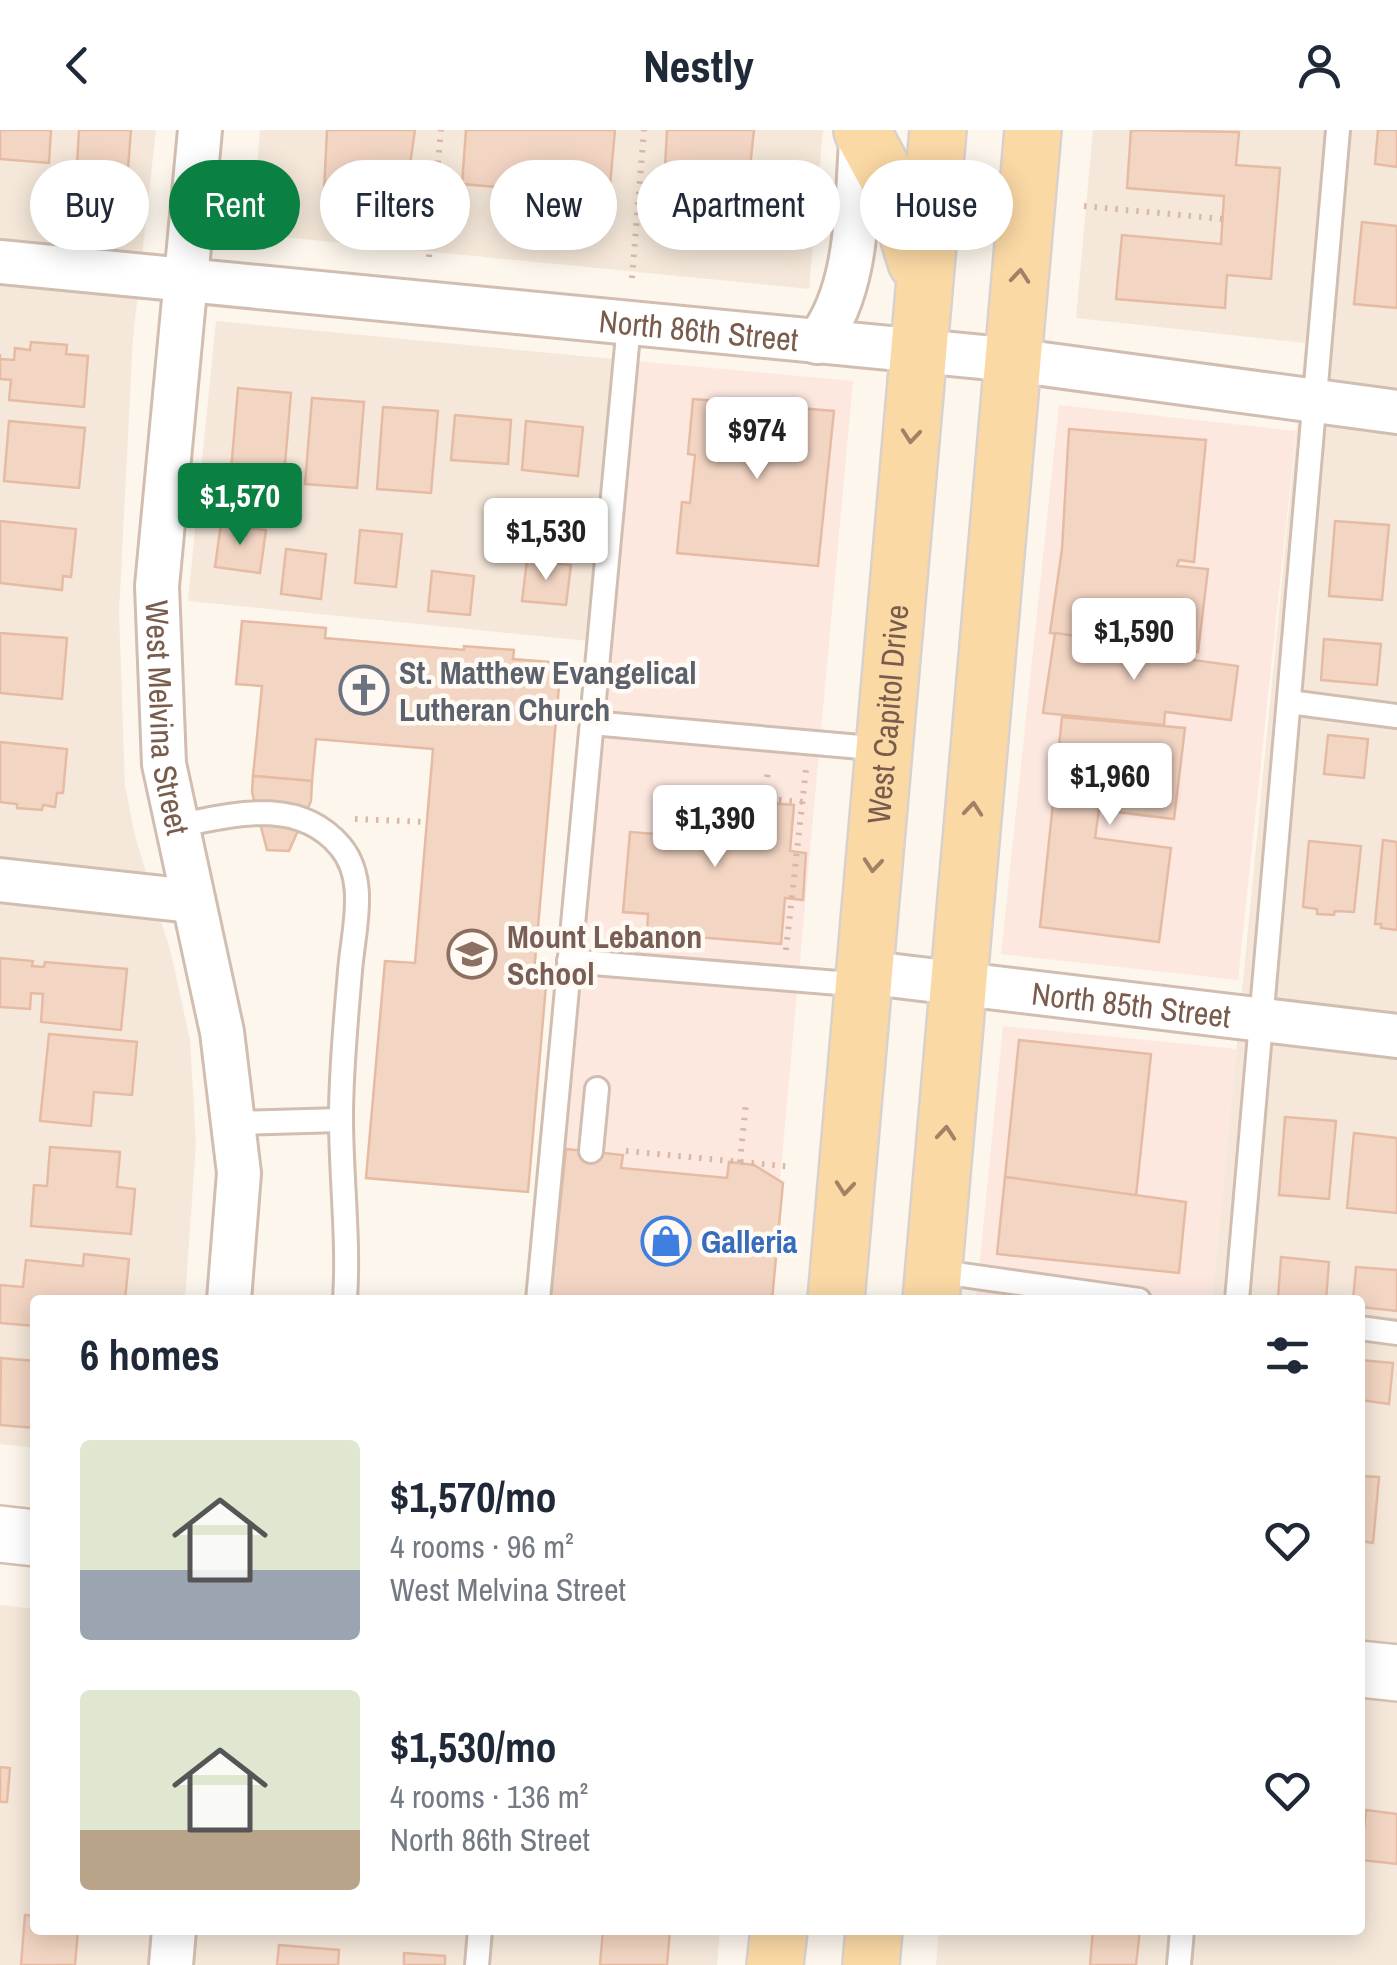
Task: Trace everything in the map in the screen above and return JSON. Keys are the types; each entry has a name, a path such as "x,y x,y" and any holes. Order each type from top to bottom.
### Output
{"main road":[{"name":"West Capitol Drive","path":"836,1295 938,130"},
{"path":"932,1286 1033,130"},
{"path":"862,131 895,192 923,292"},
{"path":"776,1965 779,1935"},
{"path":"871,1965 874,1935"}],"street":[{"name":"West Melvina Street","path":"200,130 157,586 164,764 222,1032 239,1173 229,1295"},
{"path":"817,342 838,309 848,277 862,131"},
{"name":"North 86th Street","path":"0,262 1013,360 1397,412"},
{"path":"0,880 191,901"},
{"name":"North 85th Street","path":"863,978 959,982 1397,1036"},
{"path":"0,1534 30,1537"},
{"path":"1365,1670 1397,1673"},
{"path":"171,1965 174,1935"}],"lane":[{"path":"1237,1295 1338,130"},
{"path":"538,1295 629,324"},
{"path":"1288,702 1397,716"},
{"path":"592,723 883,749"},
{"path":"176,826 271,811 313,822 342,848 358,881 341,1072 348,1253 345,1295"},
{"path":"570,961 772,978 863,978"},
{"path":"591,1152 597,1089"},
{"path":"232,1123 341,1120"},
{"path":"932,1286 1065,1295"},
{"path":"1365,1329 1397,1333"},
{"path":"477,1965 480,1935"},
{"path":"1179,1965 1182,1935"}],"path":[{"path":"429,257 441,130"},
{"path":"632,278 644,130"},
{"path":"1084,206 1222,218"},
{"path":"772,978 789,943 806,768"},
{"path":"664,789 804,802"},
{"path":"354,820 366,817 427,822"},
{"path":"740,1162 746,1104"},
{"path":"626,1151 792,1166"}],"shaded area":[{"path":"0,130 156,130 149,193 149,160 30,160 30,250 143,250 133,338 119,612 125,786 135,836 171,953 190,1040 196,1143 185,1295 30,1295 30,1447 0,1444"},
{"path":"260,130 823,130 820,160 637,160 637,250 812,250 809,289 413,250 470,250 470,160 320,160 320,241 300,239 300,160 257,160"},
{"path":"1093,130 1397,130 1397,1965 936,1965 939,1935 1365,1935 1365,1295 1212,1295 1305,343 1076,318"},
{"path":"216,321 614,359 588,641 188,601"},
{"path":"614,359 853,381 769,1295 528,1295"},
{"path":"1059,405 1296,431 1238,980 1001,954"},
{"path":"1003,1026 1237,1049 1212,1295 976,1295"},
{"path":"0,1605 30,1608 30,1935 720,1935 717,1965 0,1965"}],"building":[{"path":"0,130 51,130 49,160 0,159"},
{"path":"79,130 131,130 129,160 77,160"},
{"path":"327,130 415,130 411,160 326,160"},
{"path":"466,130 615,130 612,160 490,160 490,186 470,185 470,160 464,160"},
{"path":"667,130 754,130 751,160 665,160"},
{"path":"1131,130 1239,132 1236,165 1280,168 1271,279 1227,275 1225,308 1116,299 1122,235 1221,244 1224,196 1127,188"},
{"path":"1378,130 1397,130 1397,167 1375,164"},
{"path":"1362,222 1397,226 1397,308 1354,304"},
{"path":"31,342 67,345 66,354 88,356 84,407 9,400 11,380 0,379 0,359 14,360 15,348 30,350"},
{"path":"238,388 291,393 284,476 231,471"},
{"path":"312,398 364,402 357,488 305,484"},
{"path":"693,399 834,411 818,566 677,553 682,502 690,503 695,455 688,454"},
{"path":"383,407 438,411 431,493 377,489"},
{"path":"455,415 511,420 508,464 451,460"},
{"path":"9,421 85,428 79,488 4,481"},
{"path":"526,421 583,427 578,476 522,470"},
{"path":"1069,429 1206,440 1194,562 1179,560 1177,566 1208,569 1198,652 1050,633 1062,549"},
{"path":"0,521 76,529 71,577 63,576 62,590 0,583"},
{"path":"1335,521 1389,525 1382,600 1329,596"},
{"path":"221,524 266,530 260,573 215,567"},
{"path":"360,530 402,534 396,587 355,583"},
{"path":"286,549 326,554 321,599 281,594"},
{"path":"527,560 571,565 566,605 522,601"},
{"path":"432,571 474,576 470,615 428,611"},
{"path":"242,621 326,628 325,638 464,650 464,646 514,650 513,659 561,663 534,973 547,974 528,1192 366,1178 385,961 415,963 433,749 316,739 312,781 253,776 262,686 236,684"},
{"path":"0,633 67,638 62,699 0,693"},
{"path":"1055,633 1171,649 1170,657 1238,666 1231,720 1165,712 1164,725 1043,713"},
{"path":"1324,639 1381,644 1377,685 1321,680"},
{"path":"1062,717 1185,728 1174,819 1099,810 1095,838 1171,848 1159,942 1040,927"},
{"path":"1328,735 1368,739 1364,778 1324,774"},
{"path":"0,742 67,749 63,793 57,793 55,807 17,808 17,804 0,802"},
{"path":"253,776 312,781 311,801 289,851 267,850 252,792"},
{"path":"659,794 794,805 790,851 806,853 803,900 785,898 781,944 647,933 648,914 623,912 630,832 656,834"},
{"path":"1383,840 1397,842 1397,930 1375,924"},
{"path":"1309,841 1361,846 1354,912 1317,914 1317,909 1303,907"},
{"path":"0,958 33,961 32,966 44,967 45,962 127,969 121,1030 41,1022 43,994 31,993 30,1009 0,1007"},
{"path":"49,1034 137,1042 132,1095 94,1092 91,1126 40,1121"},
{"path":"1019,1040 1151,1054 1136,1196 1005,1177"},
{"path":"1285,1117 1336,1121 1329,1199 1279,1195"},
{"path":"1354,1133 1397,1138 1397,1213 1347,1208"},
{"path":"50,1147 120,1152 117,1187 135,1189 131,1234 31,1226 34,1185 47,1186"},
{"name":"Galleria","path":"566,1149 623,1155 621,1168 727,1178 729,1162 754,1165 783,1183 772,1295 551,1295"},
{"path":"1005,1177 1186,1202 1179,1273 997,1254"},
{"path":"84,1254 129,1259 125,1295 30,1295 30,1326 0,1323 0,1285 23,1287 26,1260 83,1266"},
{"path":"1281,1257 1329,1262 1326,1295 1278,1295"},
{"path":"1356,1267 1397,1270 1397,1311 1365,1308 1365,1295 1353,1295"},
{"path":"1,1358 30,1361 30,1428 0,1425"},
{"path":"1365,1360 1393,1363 1389,1404 1365,1401"},
{"path":"1365,1476 1379,1477 1373,1543 1365,1542"},
{"path":"0,1767 10,1768 7,1802 0,1802"},
{"path":"1366,1810 1397,1814 1397,1864 1365,1860"},
{"path":"25,1915 30,1916 30,1935 78,1935 75,1965 21,1965"},
{"path":"603,1935 670,1935 667,1965 600,1965"},
{"path":"1093,1935 1139,1935 1136,1965 1090,1965"},
{"path":"279,1945 339,1950 338,1965 277,1965"},
{"path":"404,1953 445,1956 445,1965 404,1965"}],"place":[{"name":"St. Matthew Evangelical Lutheran Church","path":"364,690"},
{"name":"Mount Lebanon School","path":"472,954"},
{"name":"Galleria","path":"666,1241"}]}
